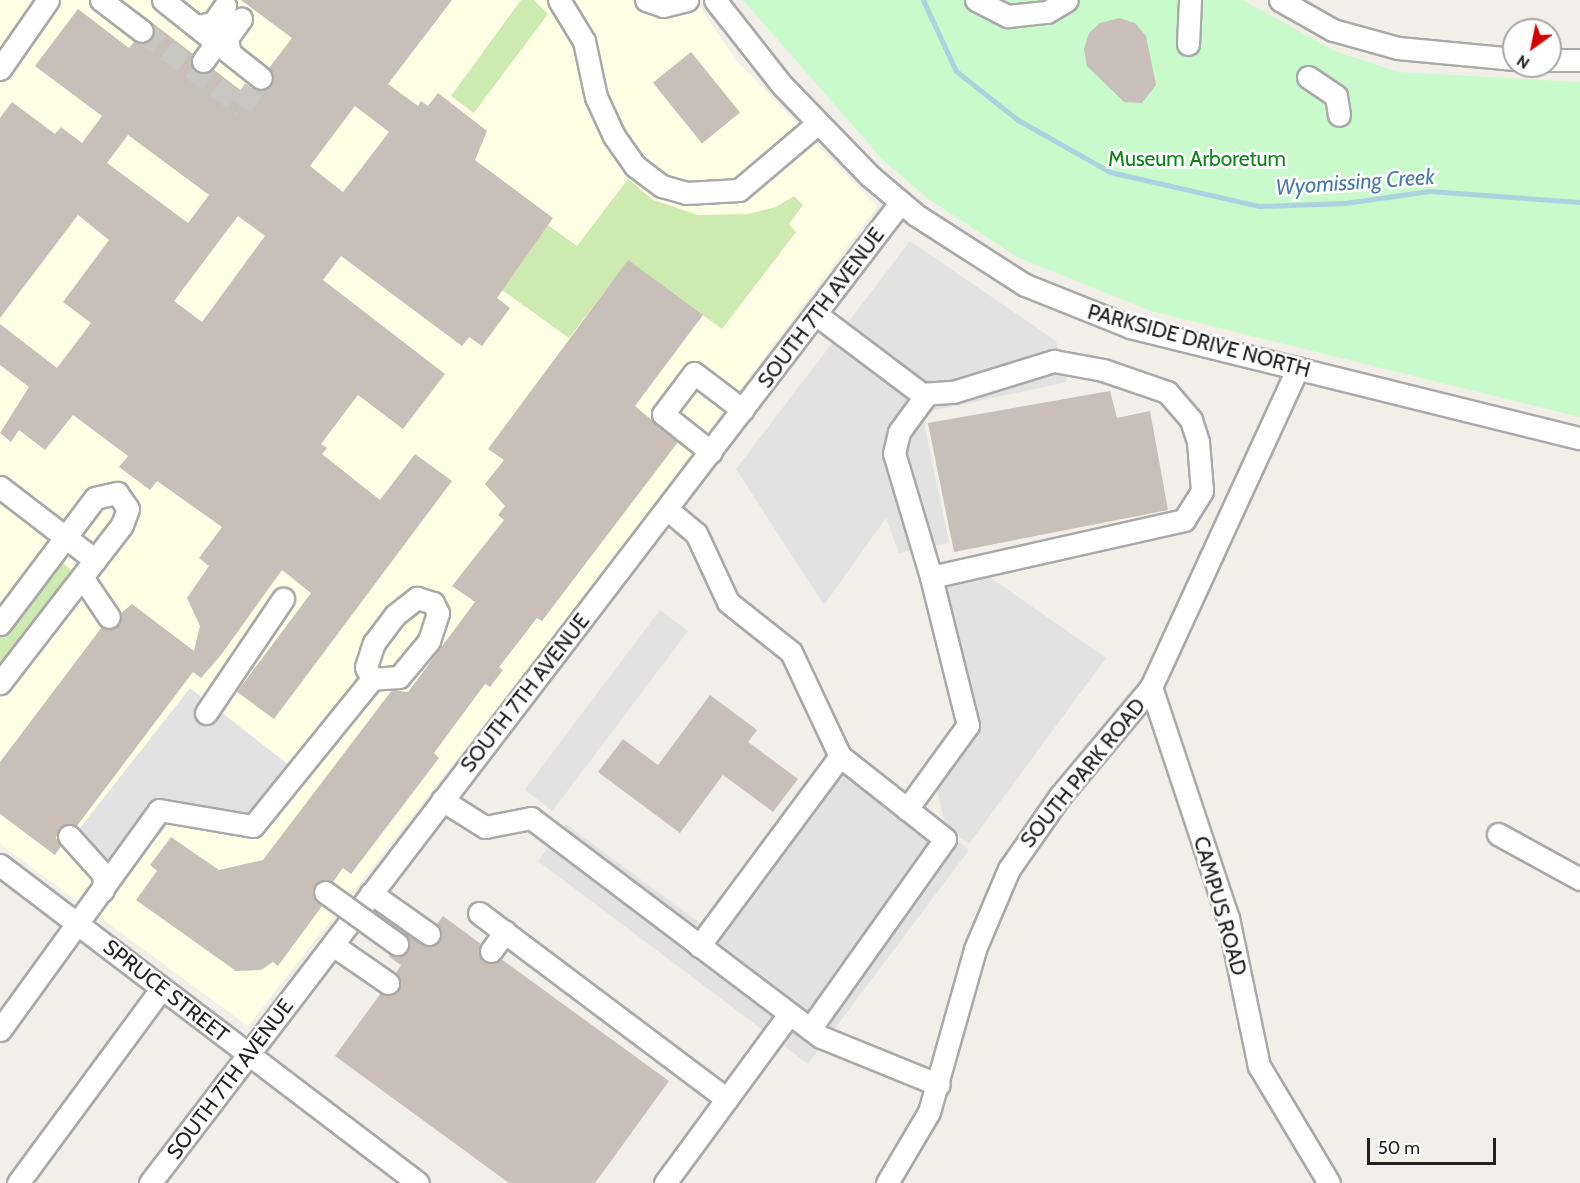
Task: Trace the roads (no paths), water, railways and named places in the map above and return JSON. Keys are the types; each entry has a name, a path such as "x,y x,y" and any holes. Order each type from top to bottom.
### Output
{"street":[{"path":"0,69 48,0"},
{"path":"101,0 142,31"},
{"path":"163,0 229,50 261,78"},
{"path":"559,0 584,41 596,97 609,128 635,166 662,186 686,193 739,190 818,123"},
{"path":"646,0 663,6 687,0"},
{"name":"PARKSIDE DRIVE NORTH","path":"715,0 818,123 900,203 986,264 1063,303 1130,327 1580,438"},
{"path":"979,1 1008,16 1026,16 1067,0"},
{"path":"1188,44 1190,0"},
{"path":"1280,0 1333,30 1398,48 1502,58"},
{"path":"203,31 213,22 233,12 227,38 229,50"},
{"path":"203,31 214,46 203,61"},
{"path":"1562,60 1580,60"},
{"path":"1308,77 1336,96 1339,114"},
{"name":"SOUTH 7TH AVENUE","path":"150,1183 442,800 817,315 900,203"},
{"path":"817,315 926,395"},
{"path":"907,809 968,725 931,577 894,453 899,432 926,395 1053,361 1142,381 1167,392 1191,420 1203,478 1192,512 1173,525 931,577"},
{"name":"SOUTH PARK ROAD","path":"887,1183 912,1145 939,1085 975,949 1009,869 1060,795 1151,687 1298,368"},
{"path":"711,452 663,414 694,373 743,410"},
{"path":"0,487 95,560"},
{"path":"0,624 95,498 117,493 128,509 126,517 0,683"},
{"path":"667,509 696,533 728,602 791,652 840,756 945,838 810,1029"},
{"path":"82,577 109,617"},
{"path":"206,713 258,623 283,599"},
{"path":"0,1030 81,924 159,810 253,826 372,679"},
{"name":"CAMPUS ROAD","path":"1151,687 1228,918 1259,1066 1329,1183"},
{"path":"699,946 840,756"},
{"path":"442,800 485,827 531,818 810,1029 864,1058 939,1085"},
{"path":"1498,834 1580,879"},
{"path":"69,836 104,875 103,890"},
{"name":"SPRUCE STREET","path":"0,865 81,924 248,1055 418,1183"},
{"path":"325,892 397,944"},
{"path":"371,893 429,934"},
{"path":"479,913 727,1099"},
{"path":"491,951 505,932"},
{"path":"333,945 388,983"},
{"path":"18,1183 162,988"},
{"path":"665,1183 789,1014"}],"waterway":[{"name":"Wyomissing Creek","path":"923,0 956,71 1018,120 1110,172 1259,206 1345,203 1429,191 1580,202"}],"tunnel":[{"path":"142,31 242,106 261,78"}],"park label":[{"name":"Museum Arboretum","path":"1197,159"}]}
